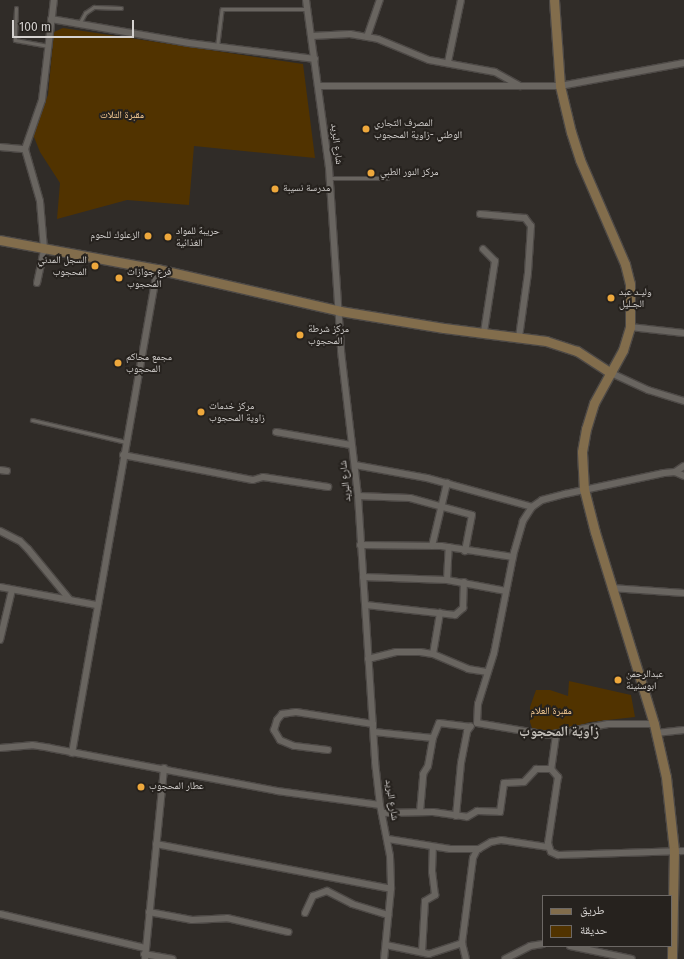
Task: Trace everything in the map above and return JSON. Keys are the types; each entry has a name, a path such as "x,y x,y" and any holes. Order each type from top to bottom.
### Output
{"street":[{"path":"37,283 44,249 40,201 25,149 42,100 54,0"},
{"name":"شارع البريد","path":"306,0 330,178 340,311 340,351 358,496 360,546 366,605 368,659 380,805 388,839 391,888 384,959"},
{"path":"367,37 380,0"},
{"path":"448,62 461,0"},
{"path":"554,0 560,86 580,160 625,264 630,284 630,327 623,350 594,403 586,429 582,452 584,489 611,588 655,729 666,777 674,851 672,959"},
{"path":"51,19 217,47 315,60"},
{"path":"312,36 350,34 367,37 429,60 448,62 495,72 521,87"},
{"path":"318,86 560,86 684,63"},
{"path":"0,147 25,149"},
{"path":"480,214 525,218 531,226 528,273 519,337"},
{"path":"0,240 157,268 340,311 444,328 519,337 563,345 590,358 611,373 648,390 684,401"},
{"path":"483,249 495,260 484,332"},
{"path":"72,753 96,605 157,268"},
{"path":"630,327 684,333"},
{"path":"276,432 351,444"},
{"path":"124,455 253,480 263,477 328,487"},
{"path":"355,465 393,470 532,507"},
{"path":"456,816 461,763 467,731 476,722 513,557 523,521 532,507 548,498 584,489 675,472 684,466"},
{"path":"675,472 684,476"},
{"path":"432,546 447,484"},
{"path":"358,496 410,498 473,516 465,551"},
{"path":"0,531 16,538 28,549 70,600"},
{"path":"360,546 448,547 465,551 513,557"},
{"path":"447,580 448,547"},
{"path":"363,577 447,580 506,591"},
{"path":"366,605 455,615 462,611 464,582"},
{"path":"0,588 96,605"},
{"path":"611,588 684,593"},
{"path":"0,640 12,590"},
{"path":"433,654 440,613"},
{"path":"368,659 409,651 433,654 468,669 488,672"},
{"path":"328,750 294,746 280,740 274,730 277,720 282,714 296,712 373,724"},
{"path":"476,722 541,735 556,734 608,724 655,729 684,730"},
{"path":"420,812 423,774 428,766 433,738 439,723 470,727"},
{"path":"374,732 433,738"},
{"path":"551,769 556,734"},
{"path":"0,748 32,745 164,768 277,791 380,805"},
{"path":"145,954 164,768"},
{"path":"382,814 420,812 470,817 479,811 500,812 504,782 524,782 536,769 551,769 558,777 548,847"},
{"path":"388,839 433,847 479,849"},
{"path":"466,959 462,943 473,858 479,849 491,842 501,840 548,847 558,855 684,851"},
{"path":"156,844 391,888"},
{"path":"422,952 425,901 435,895 432,872 433,847"},
{"path":"305,913 313,896 327,891 352,904 388,915"},
{"path":"149,912 192,920 227,918 288,932"},
{"path":"0,914 145,954 173,959"},
{"path":"386,945 429,954 462,943"},
{"path":"504,959 530,946 542,944"},
{"path":"575,947 632,959"}],"lane":[{"path":"79,24 84,12 94,7 121,8"},
{"path":"16,8 15,40 48,46"},
{"path":"217,47 222,9 308,9"},
{"path":"330,178 387,178"},
{"path":"32,420 126,442"}],"green space":[{"name":"مقبرة التلات","path":"63,28 303,64 315,158 194,146 189,205 127,200 57,219 60,183 40,152 32,132 48,95 54,32"},
{"name":"مقبرة العلام","path":"569,681 631,695 635,717 590,722 559,732 533,731 530,722 530,707 536,690 550,690 568,696"}],"place":[{"name":"المصرف التجاري الوطني -زاوية المحجوب","path":"366,129"},
{"name":"مركز النور الطبي","path":"371,173"},
{"name":"مدرسة نسيبة","path":"275,189"},
{"name":"الزعلوك للحوم","path":"148,236"},
{"name":"حريبة للمواد الغذائية","path":"168,237"},
{"name":"السجل المدني المحجوب","path":"95,266"},
{"name":"فرع جوازات المحجوب","path":"119,278"},
{"name":"وليـد عبد الجـليل","path":"611,298"},
{"name":"مركز شرطة المحجوب","path":"300,335"},
{"name":"مجمع محاكم المحجوب","path":"118,363"},
{"name":"مركز خدمات زاوية المحجوب","path":"201,412"},
{"name":"عبدالرحمن ابوسنينة","path":"618,680"},
{"name":"عطار المحجوب","path":"141,787"}],"district":[{"name":"زاوية المحجوب","path":"559,732"}]}
